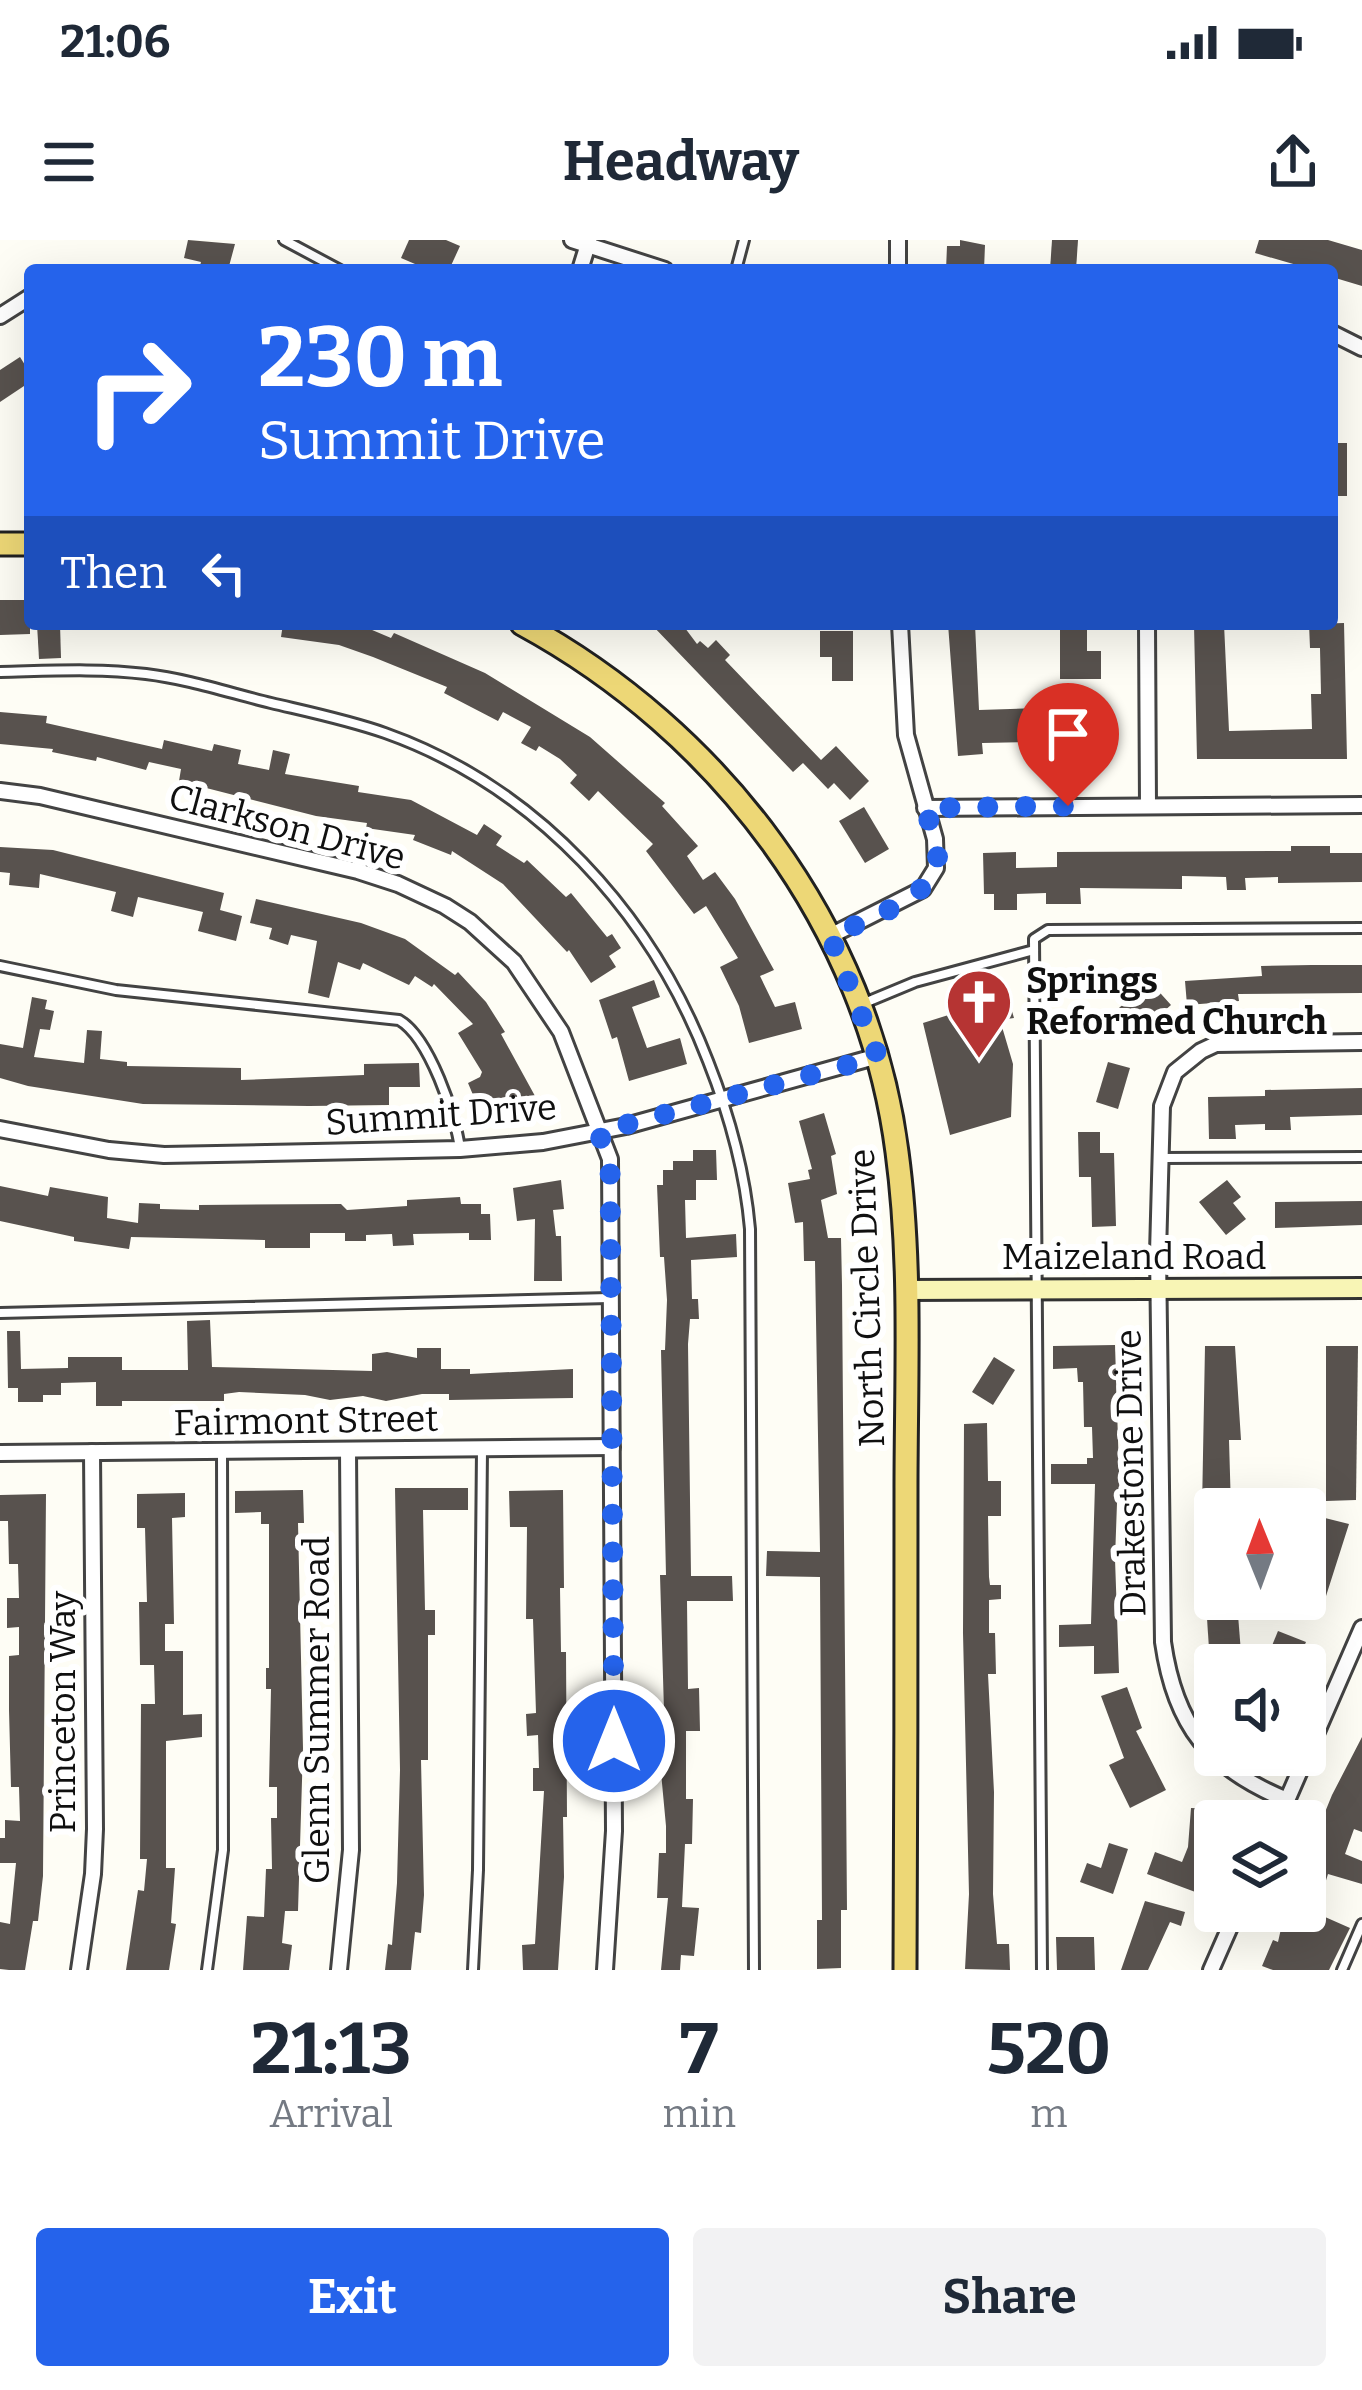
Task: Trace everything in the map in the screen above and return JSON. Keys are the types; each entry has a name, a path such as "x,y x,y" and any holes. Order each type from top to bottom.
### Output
{"main road":[{"name":"North Circle Drive","path":"532,630 594,666 637,699 713,769 746,807 811,898 861,1005 878,1057 898,1153 906,1290 905,1970"},
{"name":"Maizeland Road","path":"906,1290 1362,1288"}],"street":[{"path":"583,242 647,264"},
{"path":"830,936 908,898 932,878 937,853 906,735 900,630"},
{"path":"1147,630 1148,806"},
{"name":"Clarkson Drive","path":"0,790 358,871 445,906 493,940 536,990 561,1032 610,1159 614,1831 605,1970"},
{"path":"925,808 1362,805"},
{"name":"Drakestone Drive","path":"1287,1800 1239,1778 1208,1751 1187,1723 1172,1690 1162,1642 1162,1106 1175,1072 1201,1051 1232,1042 1362,1042"},
{"name":"Summit Drive","path":"0,1129 164,1155 460,1149 598,1132 878,1057"},
{"name":"Fairmont Street","path":"0,1453 612,1447"},
{"name":"Glenn Summer Road","path":"339,1970 351,1850 348,1451"},
{"name":"Princeton Way","path":"80,1970 94,1829 92,1453"},
{"path":"1287,1800 1362,1628"},
{"path":"1210,1970 1227,1932"}],"lane":[{"path":"284,240 329,264"},
{"path":"0,672 148,674 388,734 446,760 570,846 668,971 722,1100 750,1229 754,1970"},
{"path":"1042,1970 1034,938 1048,930 1362,928"},
{"path":"861,1005 914,982 1034,950"},
{"path":"0,966 116,989 399,1021 415,1034 451,1106 460,1149"},
{"path":"1161,1158 1362,1156"},
{"path":"0,1313 611,1298"},
{"path":"473,1970 482,1449"},
{"path":"208,1970 223,1850 222,1452"},
{"path":"1342,1970 1362,1924"}],"building":[{"path":"188,240 235,244 230,264 200,264 184,258"},
{"path":"409,240 446,240 460,246 452,264 415,264 401,258"},
{"path":"960,240 985,245 984,264 946,264 947,246 960,246"},
{"path":"1052,240 1078,240 1076,264 1050,264"},
{"path":"1259,240 1328,240 1362,250 1362,286 1338,279 1338,264 1293,264 1255,253"},
{"path":"20,357 24,363 24,386 0,402 0,370"},
{"path":"1338,443 1347,443 1347,496 1338,496"},
{"path":"0,600 24,600 24,630 30,634 0,635"},
{"path":"1338,623 1344,623 1347,759 1197,759 1194,630 1224,630 1229,731 1312,729 1311,694 1321,694 1320,648 1310,648 1309,630 1338,630"},
{"path":"37,630 60,630 61,658 39,659"},
{"path":"282,630 372,630 391,638 394,633 485,673 590,737 665,803 662,806 698,846 687,856 703,880 715,872 735,899 774,970 760,976 775,1007 795,1002 802,1029 749,1043 739,1006 720,967 738,958 706,906 694,914 646,851 653,844 598,791 589,801 570,783 577,775 560,759 539,746 536,751 521,743 531,727 503,712 498,721 444,693 447,687 373,657 339,645 281,637"},
{"path":"657,630 686,630 697,644 700,641 708,648 716,640 730,655 725,660 821,760 836,746 869,781 850,800 834,783 828,789 803,763 793,772"},
{"path":"948,630 975,630 979,710 1104,706 1105,760 1030,760 1029,742 982,743 983,754 958,756"},
{"path":"1060,630 1087,630 1087,651 1101,651 1101,679 1060,679"},
{"path":"820,631 853,631 853,681 832,681 832,657 820,657"},
{"path":"0,712 47,716 46,723 162,749 164,740 212,751 214,744 241,750 238,764 269,770 273,750 290,754 285,774 411,800 477,835 484,824 502,836 496,845 524,863 527,860 566,897 571,893 607,937 612,934 621,948 609,956 616,967 591,983 569,950 503,884 452,851 451,855 413,840 415,835 366,828 367,823 316,816 179,781 181,769 149,762 146,770 53,749 0,744"},
{"path":"864,807 889,849 865,863 839,821"},
{"path":"1291,846 1330,846 1330,853 1362,853 1362,882 1278,883 1278,877 1245,878 1246,890 1227,890 1226,877 1182,876 1182,889 1080,888 1081,904 1046,904 1046,893 1017,894 1017,910 994,910 994,894 984,894 983,853 1016,852 1016,868 1057,867 1057,852 1291,851"},
{"path":"0,847 53,850 224,893 220,910 242,916 236,941 198,931 203,912 138,897 133,917 111,911 116,892 40,874 39,888 9,885 10,873 0,872"},
{"path":"256,899 361,923 405,939 455,975 458,972 505,1032 501,1034 535,1096 518,1103 516,1097 494,1105 491,1096 476,1102 468,1083 482,1072 458,1033 473,1024 434,984 415,976 409,985 363,963 360,970 338,962 329,998 308,993 317,941 291,935 288,945 269,939 272,928 250,923"},
{"path":"1362,965 1362,993 1238,994 1239,1001 1187,1005 1185,981 1262,976 1261,966"},
{"path":"654,980 660,997 632,1007 647,1048 680,1038 687,1064 629,1081 617,1037 612,1039 599,1000"},
{"path":"1153,985 1171,1005 1131,1040 1110,1016"},
{"name":"Springs Reformed Church","path":"1005,988 1014,1018 1000,1020 1013,1064 1011,1117 950,1135 923,1023 958,1012 956,1003"},
{"path":"32,997 47,1000 45,1009 54,1011 50,1030 40,1029 34,1057 84,1063 87,1030 102,1031 100,1059 127,1062 127,1066 241,1068 241,1080 364,1075 364,1064 419,1063 420,1087 389,1087 389,1105 309,1106 143,1104 28,1086 0,1078 0,1044 23,1048"},
{"path":"1108,1062 1130,1068 1118,1109 1096,1102"},
{"path":"1362,1088 1362,1115 1290,1117 1291,1130 1265,1130 1265,1124 1235,1125 1236,1139 1209,1139 1208,1097 1265,1096 1265,1090"},
{"path":"824,1113 836,1154 831,1156 837,1194 821,1200 828,1238 841,1238 847,1910 841,1910 841,1968 817,1969 817,1920 822,1920 820,1577 766,1576 767,1551 820,1552 815,1261 804,1261 803,1222 795,1223 788,1183 810,1179 808,1170 812,1169 799,1121"},
{"path":"1078,1132 1100,1132 1100,1153 1114,1153 1116,1226 1092,1227 1091,1177 1079,1177"},
{"path":"693,1150 716,1150 717,1180 696,1180 696,1200 685,1200 686,1238 736,1234 737,1257 691,1260 692,1299 698,1299 699,1319 690,1319 688,1344 691,1576 732,1576 733,1601 687,1601 688,1689 699,1688 700,1731 686,1731 686,1799 693,1799 692,1844 685,1844 682,1907 699,1908 694,1956 681,1955 680,1970 661,1970 668,1898 657,1898 659,1853 666,1853 659,1711 664,1711 660,1575 666,1575 661,1350 665,1350 667,1300 657,1185 663,1185 663,1170 673,1170 673,1161 693,1161"},
{"path":"561,1180 564,1209 553,1210 556,1236 561,1236 562,1281 534,1281 535,1219 517,1221 513,1188"},
{"path":"1227,1180 1241,1197 1233,1203 1246,1219 1226,1235 1199,1202"},
{"path":"0,1186 48,1196 50,1187 108,1197 107,1218 138,1223 139,1203 199,1210 199,1205 341,1204 347,1210 460,1197 461,1204 481,1204 481,1214 490,1214 491,1240 469,1240 469,1233 413,1234 414,1245 393,1246 392,1234 345,1241 345,1233 310,1233 310,1248 265,1248 265,1240 131,1237 129,1249 74,1241 74,1237 0,1221"},
{"path":"1362,1201 1362,1225 1275,1228 1275,1202"},
{"path":"210,1320 212,1367 372,1371 372,1354 417,1358 417,1348 441,1348 441,1369 470,1369 470,1374 573,1369 573,1398 449,1400 449,1394 422,1394 386,1401 363,1396 330,1400 239,1392 224,1394 224,1401 122,1401 122,1406 96,1406 96,1382 61,1383 61,1395 43,1395 43,1402 18,1402 18,1388 8,1388 7,1331 20,1331 21,1369 68,1368 68,1357 122,1357 122,1370 188,1370 187,1321"},
{"path":"1115,1345 1119,1673 1094,1674 1094,1646 1059,1647 1059,1625 1091,1624 1095,1484 1051,1484 1051,1464 1087,1464 1087,1458 1093,1458 1092,1427 1084,1427 1083,1382 1078,1382 1077,1368 1053,1369 1053,1346"},
{"path":"1205,1346 1235,1346 1241,1440 1229,1440 1230,1488 1202,1488"},
{"path":"1326,1346 1358,1346 1356,1500 1326,1501"},
{"path":"994,1357 1015,1370 993,1405 972,1392"},
{"path":"987,1423 988,1481 1001,1481 1001,1516 988,1516 990,1585 1001,1585 1001,1599 989,1600 996,1674 988,1674 993,1894 997,1944 1009,1944 1010,1970 965,1969 969,1894 964,1424"},
{"path":"395,1488 468,1488 468,1510 423,1510 425,1610 435,1610 435,1635 428,1635 428,1760 421,1760 424,1895 411,1970 385,1970 397,1883 400,1770"},
{"path":"303,1490 304,1523 298,1523 303,1748 298,1911 285,1911 282,1943 292,1945 289,1970 243,1970 247,1916 264,1917 277,1787 269,1787 271,1689 266,1689 269,1524 261,1524 261,1512 235,1513 235,1491"},
{"path":"563,1490 564,1588 560,1588 561,1652 566,1652 567,1817 563,1817 558,1970 523,1970 522,1945 535,1944 544,1791 533,1791 533,1768 539,1768 538,1735 527,1736 526,1714 536,1713 533,1619 526,1619 527,1527 510,1527 509,1491"},
{"path":"185,1493 185,1517 172,1518 174,1624 165,1624 165,1651 183,1651 183,1715 202,1714 202,1737 166,1741 166,1868 175,1868 171,1923 176,1924 169,1970 126,1970 147,1859 140,1859 141,1704 155,1704 154,1665 140,1665 139,1602 147,1602 145,1528 137,1528 137,1494"},
{"path":"46,1494 43,1876 25,1970 9,1970 0,1969 0,1922 10,1924 16,1863 0,1863 0,1838 5,1838 5,1820 20,1821 19,1787 11,1787 9,1710 9,1656 19,1655 19,1627 7,1628 7,1598 19,1598 18,1564 9,1564 8,1521 0,1521 0,1495"},
{"path":"1326,1518 1349,1524 1326,1596"},
{"path":"1207,1620 1238,1620 1240,1644 1209,1644"},
{"path":"1278,1631 1306,1642 1305,1644 1273,1644"},
{"path":"1127,1687 1142,1728 1136,1731 1166,1790 1130,1808 1109,1765 1124,1758 1101,1696"},
{"path":"1362,1737 1362,1832 1354,1829 1345,1854 1362,1861 1362,1884 1328,1874 1326,1880 1326,1810"},
{"path":"1194,1808 1194,1892 1147,1874 1155,1852 1182,1862"},
{"path":"1109,1843 1128,1849 1113,1894 1080,1882 1087,1863 1101,1868"},
{"path":"1145,1901 1185,1912 1181,1926 1170,1922 1148,1970 1121,1970"},
{"path":"1326,1917 1350,1928 1329,1970 1262,1966 1273,1940 1278,1942 1280,1932 1326,1932"},
{"path":"1056,1937 1094,1937 1095,1970 1057,1970"}],"place":[{"name":"Springs Reformed Church","path":"979,1061"}],"route":[{"path":"614,1741 610,1159 598,1132 878,1057 830,936 908,898 932,878 937,853 925,808 1068,806"}]}
